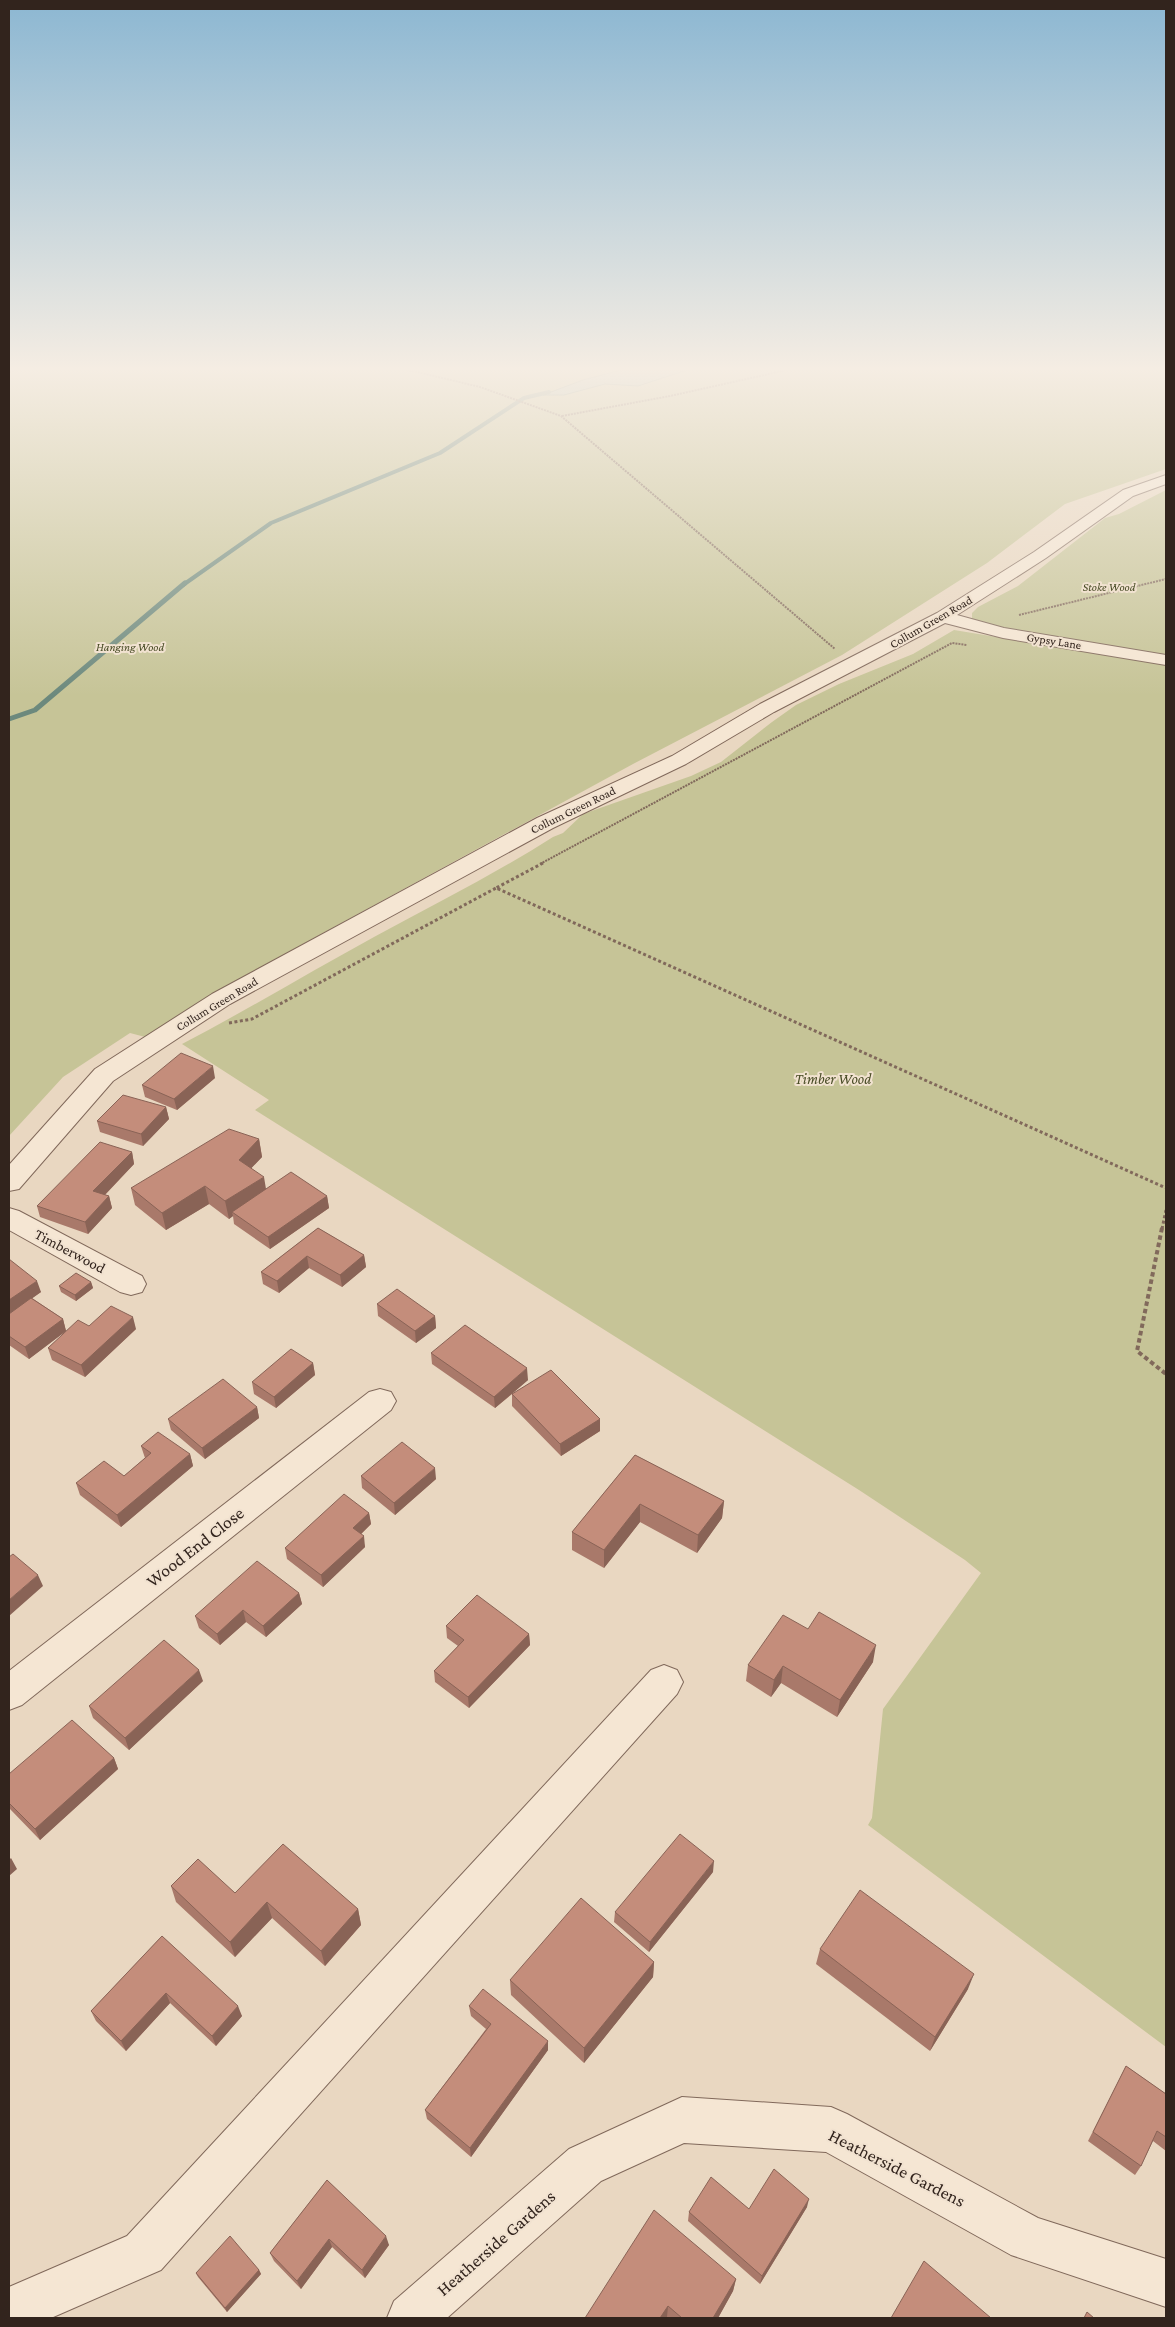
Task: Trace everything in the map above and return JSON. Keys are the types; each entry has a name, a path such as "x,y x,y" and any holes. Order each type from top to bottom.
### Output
{"street":[{"name":"Collum Green Road","path":"9,1182 104,1075 221,999 545,823 679,760 767,708 943,617 1040,555 1128,493 1166,479"},
{"name":"Gypsy Lane","path":"943,617 1003,633 1166,660"},
{"name":"Timberwood","path":"9,1218 131,1284"},
{"name":"Wood End Close","path":"9,1693 380,1401"},
{"path":"9,2312 144,2253 664,1682"},
{"name":"Heatherside Gardens","path":"411,2318 585,2165 682,2120 831,2130 1028,2238 1166,2283"}],"path":[{"path":"634,479 846,658 857,663"},
{"path":"975,626 1166,579"},
{"path":"222,1024 252,1019 952,643 972,646"},
{"path":"496,888 1166,1188"},
{"path":"1166,1210 1137,1351 1166,1374"}],"green space":[{"name":"Hanging Wood","path":"9,479 1138,479 1065,504 987,563 842,655 633,764 215,992 149,1038 130,1033 63,1077 9,1136"},
{"name":"Stoke Wood","path":"1166,490 1166,655 994,626 972,620 972,613 978,607 1018,586 1105,518 1119,514"},
{"name":"Timber Wood","path":"954,630 1166,665 1166,2047 868,1825 872,1818 883,1709 981,1573 965,1560 859,1490 255,1110 269,1100 182,1044 563,833 583,814 691,776 721,762 796,705 839,684 913,654"}],"building":[{"path":"181,1053 213,1066 174,1099 142,1085"},
{"path":"123,1095 166,1107 141,1134 97,1121"},
{"path":"229,1129 259,1139 239,1160 264,1177 225,1201 205,1186 162,1213 131,1188"},
{"path":"100,1142 132,1152 93,1191 109,1196 85,1222 37,1206"},
{"path":"291,1172 327,1196 268,1237 232,1212"},
{"path":"318,1228 364,1255 340,1275 307,1256 277,1281 261,1272"},
{"path":"9,1259 37,1281 9,1300"},
{"path":"76,1273 91,1282 75,1295 59,1286"},
{"path":"397,1289 435,1316 415,1331 377,1304"},
{"path":"31,1298 63,1319 25,1347 9,1336 9,1314"},
{"path":"111,1306 133,1317 81,1365 48,1348 78,1320 89,1326"},
{"path":"465,1325 527,1368 494,1397 431,1353"},
{"path":"291,1349 313,1363 274,1397 252,1382"},
{"path":"551,1370 600,1419 560,1444 512,1394"},
{"path":"223,1379 257,1407 202,1448 168,1419"},
{"path":"158,1432 190,1454 117,1515 76,1483 104,1461 124,1476 151,1453 141,1446"},
{"path":"402,1442 435,1468 394,1503 361,1476"},
{"path":"635,1455 724,1501 698,1535 640,1504 604,1550 572,1532"},
{"path":"344,1494 369,1513 353,1528 364,1536 321,1575 285,1548"},
{"path":"13,1554 38,1575 9,1600 9,1557"},
{"path":"257,1561 299,1593 263,1626 243,1610 217,1634 195,1616"},
{"path":"477,1595 529,1634 468,1697 434,1671 464,1640 446,1626"},
{"path":"819,1612 876,1645 840,1700 783,1666 774,1680 748,1665 783,1615 808,1629"},
{"path":"164,1640 199,1670 125,1738 89,1706"},
{"path":"72,1720 114,1758 35,1829 9,1803 9,1774"},
{"path":"680,1834 714,1861 650,1942 615,1912"},
{"path":"283,1844 358,1909 321,1951 267,1902 230,1942 171,1886 198,1859 235,1893"},
{"path":"860,1890 974,1974 935,2037 820,1949"},
{"path":"581,1898 654,1962 584,2048 510,1980"},
{"path":"162,1936 238,2006 212,2036 166,1993 121,2041 91,2011"},
{"path":"483,1989 548,2041 470,2148 425,2110 491,2024 469,2006"},
{"path":"1126,2066 1166,2094 1166,2137 1157,2131 1141,2166 1093,2132"},
{"path":"774,2169 809,2199 762,2276 689,2212 711,2177 749,2209"},
{"path":"327,2180 386,2236 362,2270 329,2239 297,2281 270,2253"},
{"path":"654,2210 736,2279 713,2318 682,2318 668,2306 660,2318 585,2318"},
{"path":"230,2236 259,2270 225,2308 196,2273"},
{"path":"924,2261 991,2318 891,2318"},
{"path":"1087,2312 1094,2318 1084,2318"}],"waterway":[{"path":"183,585 271,523 378,479"},
{"path":"9,719 35,710 185,583"}]}
